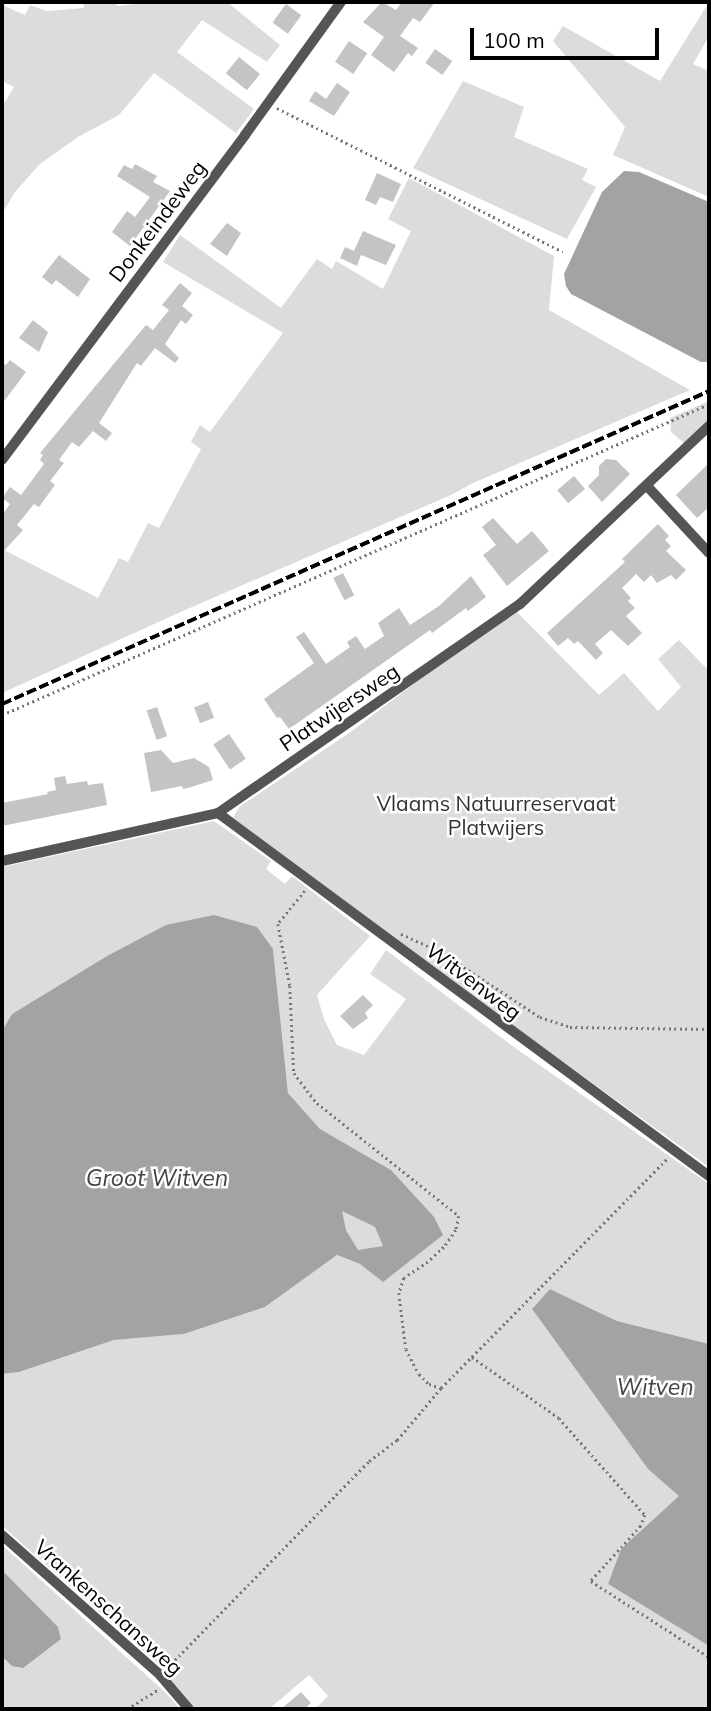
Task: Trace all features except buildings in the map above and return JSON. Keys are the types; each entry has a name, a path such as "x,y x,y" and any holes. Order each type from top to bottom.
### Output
{"street":[{"name":"Donkeindeweg","path":"2,460 341,2"},
{"name":"Platwijersweg","path":"2,861 218,813 520,604 709,426"},
{"path":"647,486 709,553"},
{"name":"Witvenweg","path":"218,813 709,1176"},
{"name":"Vrankenschansweg","path":"2,1535 164,1680 189,1709"}],"path":[{"path":"268,103 564,252"},
{"path":"2,715 709,404"},
{"path":"312,883 278,924 289,986 294,1073 317,1103 459,1216 456,1230 444,1247 404,1278 399,1293 406,1349 419,1374 429,1384 441,1388"},
{"path":"374,929 402,934 441,951 540,1017 570,1027 709,1029"},
{"path":"127,1709 164,1680 229,1606 369,1461 397,1440 441,1388 674,1152"},
{"path":"472,1357 559,1418 645,1515 640,1526 591,1581 709,1657"}],"green space":[{"path":"83,2 116,2 117,6 157,2 227,2 280,45 267,62 202,20 177,52 254,109 236,133 154,73 119,115 78,137 40,164 15,192 2,214 2,101 5,102 14,87 2,81 2,5 25,15 30,5 47,11 84,8"},
{"path":"709,2 709,36 693,64 709,71 709,197 613,155 625,127 553,41 563,26 660,81"},
{"path":"463,81 524,107 514,137 588,169 582,180 596,187 567,239 413,168"},
{"path":"409,178 554,256 549,310 690,390 473,483 2,693 2,549 98,598 119,558 128,562 148,523 159,528 201,449 191,442 200,425 210,432 283,333 163,262 180,235 281,308 317,259 332,269 336,261 383,289 411,231 388,219"},
{"path":"709,401 709,419 685,444 671,432 670,418"},
{"name":"Vlaams Natuurreservaat Platwijers","path":"513,608 599,695 624,673 658,711 681,687 658,659 679,640 709,671 709,1167 397,942 233,818 239,807 352,731"},
{"path":"214,821 271,861 266,869 285,884 292,876 370,936 317,995 324,1019 337,1045 364,1055 406,999 370,974 386,950 511,1045 709,1184 709,1344 617,1321 550,1289 532,1309 648,1469 680,1496 621,1549 608,1584 709,1646 709,1709 319,1709 317,1707 328,1696 309,1675 269,1709 196,1709 155,1661 2,1526 2,1374 19,1372 114,1340 184,1334 265,1307 337,1255 360,1264 383,1281 391,1170 320,1129 288,1093 273,949 107,956 12,1014 2,1031 2,867"},
{"path":"341,1210 375,1227 384,1246 358,1251 346,1230"},
{"path":"2,1545 165,1692 180,1709 2,1709 2,1658 12,1666 61,1639 58,1627 2,1570"}],"water":[{"path":"624,171 639,172 709,202 709,362 701,362 571,294 566,286 564,274 602,192"},
{"name":"Groot Witven","path":"214,915 257,927 273,949 288,1093 320,1129 391,1170 434,1217 443,1235 383,1282 360,1264 337,1255 265,1307 184,1334 114,1340 19,1372 2,1374 2,1031 12,1014 107,956 166,925","holes":["342,1211 375,1227 383,1246 358,1250 346,1230"]},
{"name":"Witven","path":"550,1289 617,1321 709,1344 709,1646 608,1584 621,1549 679,1496 648,1469 532,1309"},
{"path":"2,1570 58,1627 61,1639 23,1668 12,1666 2,1657"}],"railway":[{"path":"2,704 709,391"}]}
